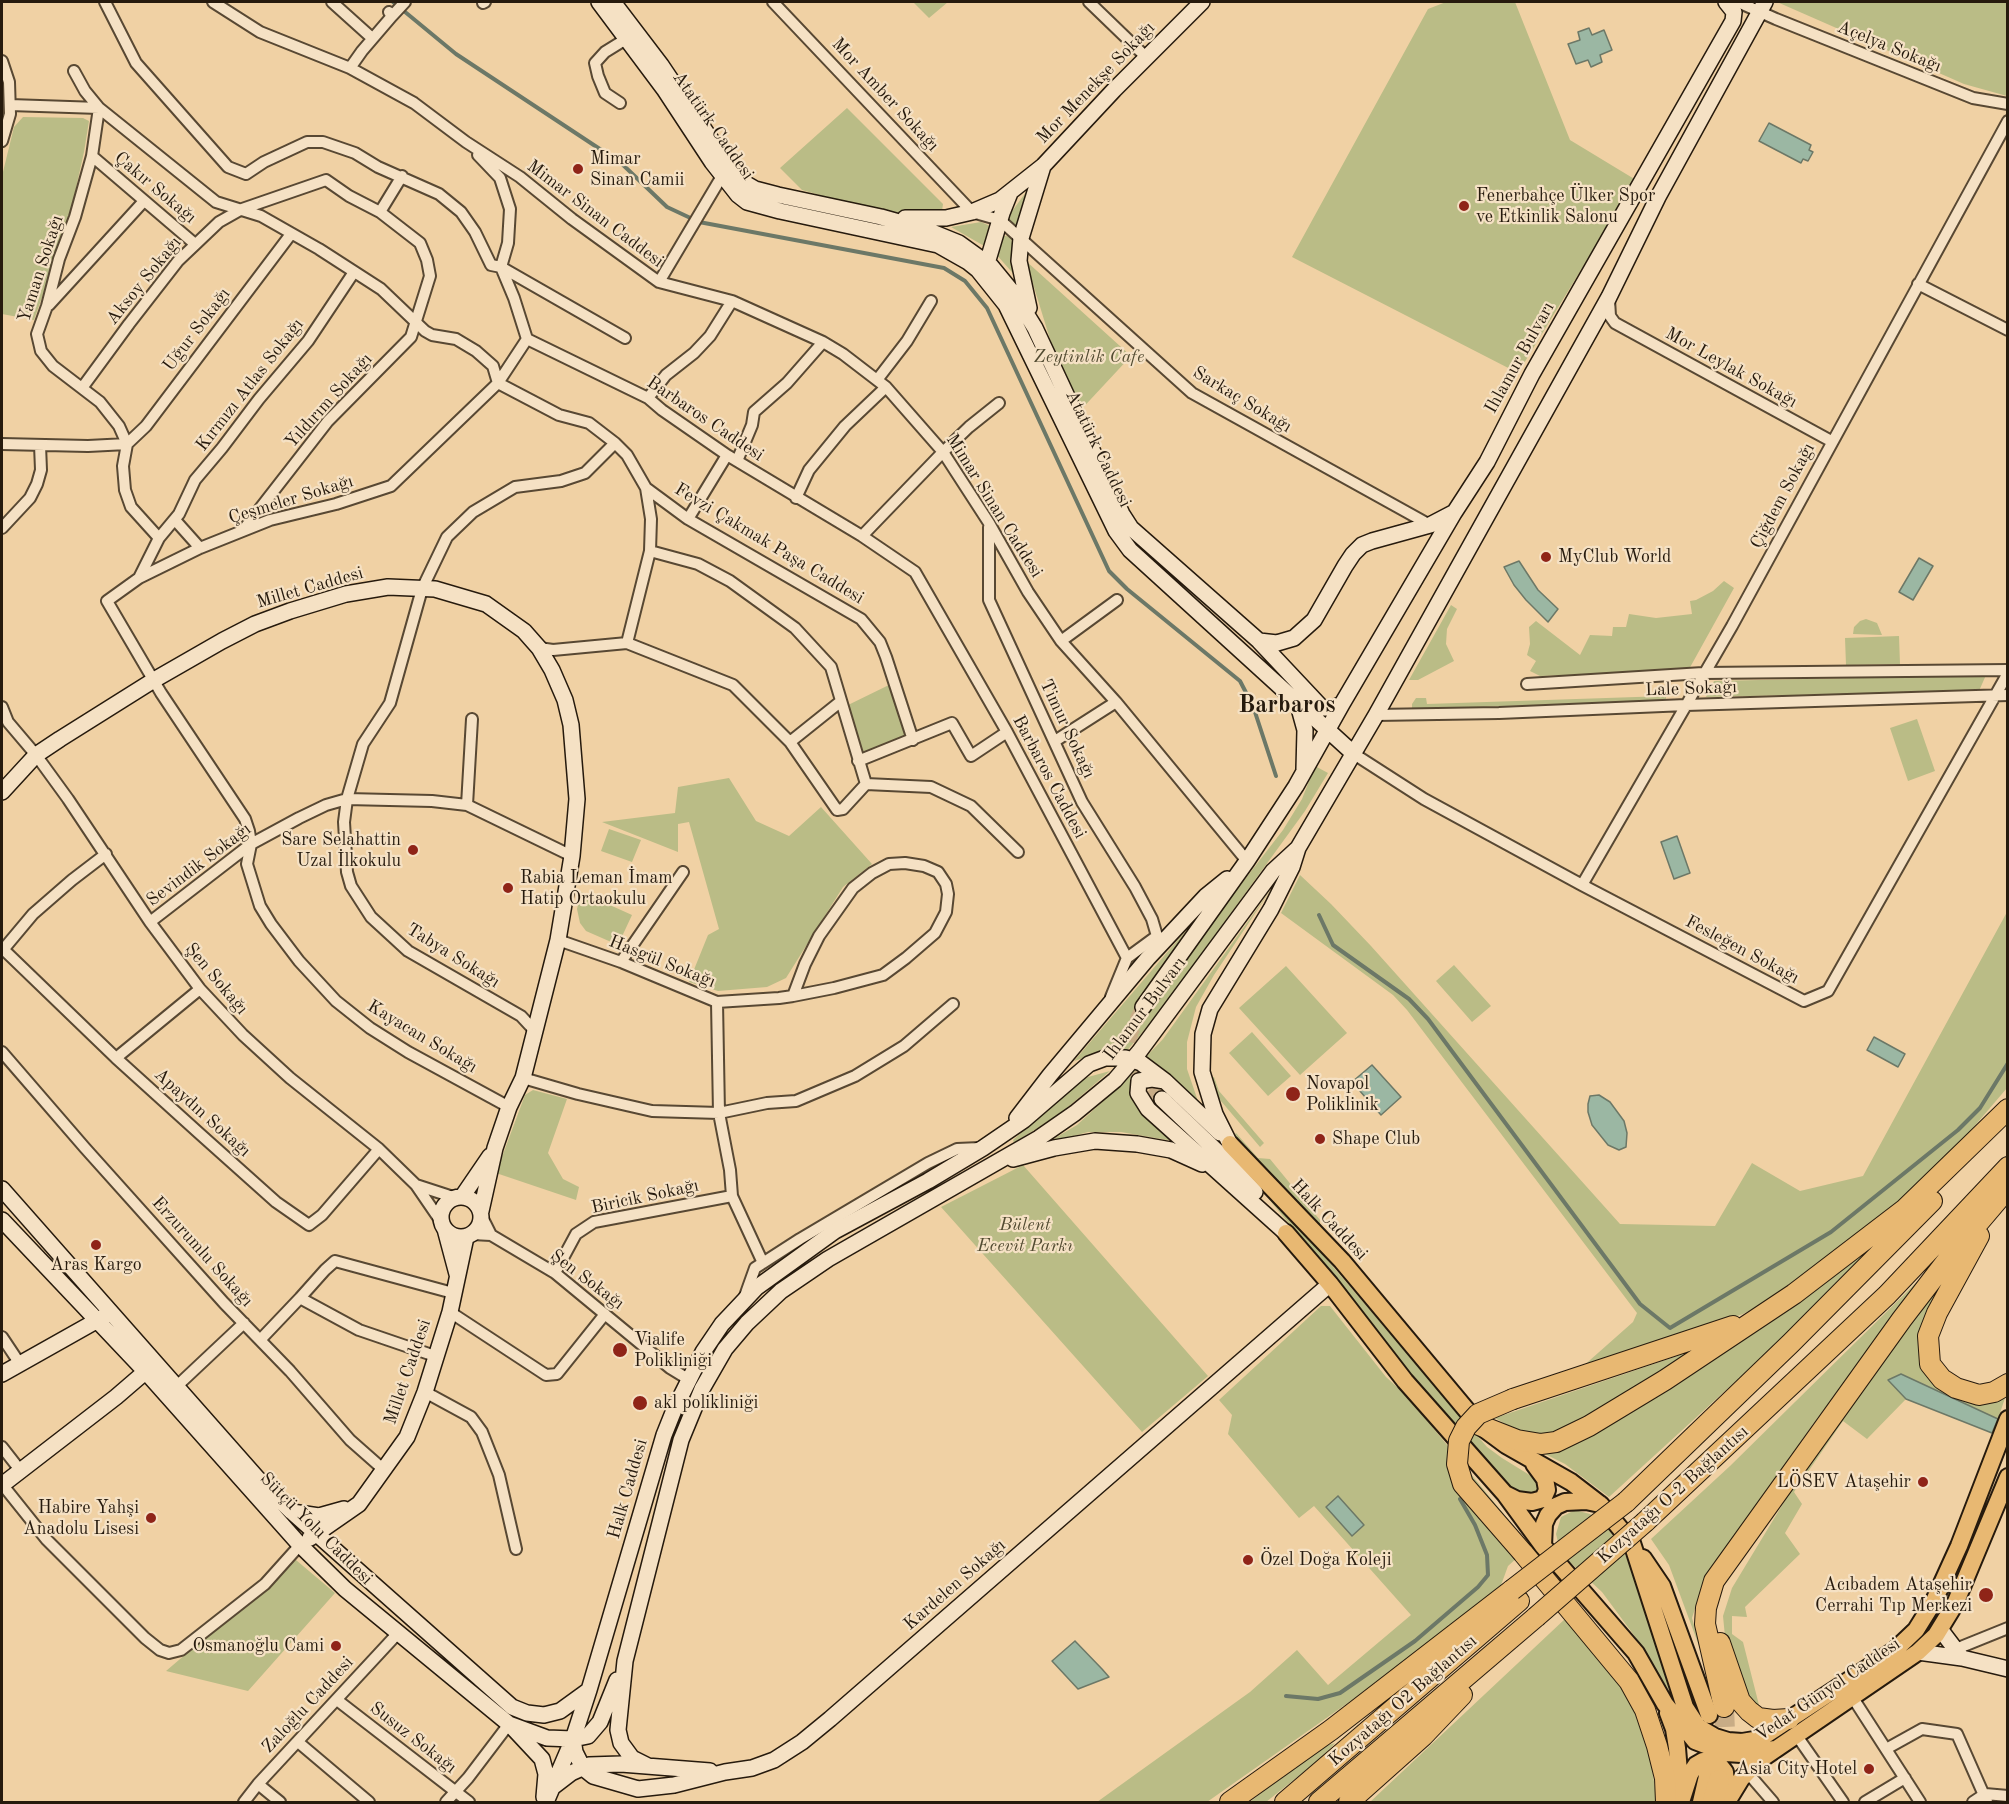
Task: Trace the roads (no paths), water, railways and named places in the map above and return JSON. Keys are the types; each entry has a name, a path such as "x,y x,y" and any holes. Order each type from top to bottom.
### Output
{"highway":[{"path":"1479,1425 1517,1440 1541,1444 1556,1442 1589,1426 1665,1380 1794,1294 1905,1209 2007,1108"},
{"name":"Kozyatağı O-2 Bağlantısı","path":"1517,1594 1626,1502 1791,1343 1984,1148 2007,1120"},
{"name":"Kozyatağı O-2 Bağlantısı","path":"1319,1803 1645,1522 1887,1295 2007,1167"},
{"path":"2007,1191 1937,1313 1928,1336 1928,1349 1930,1364 1942,1379 1956,1389 1979,1395 1994,1392 2007,1384"},
{"path":"1717,1711 1706,1624 1706,1608 1714,1581 1902,1319 1952,1254 2007,1191"},
{"path":"1666,1803 1665,1778 1658,1746 1645,1710 1629,1681 1463,1484 1457,1464 1459,1441 1466,1427 1478,1414 1513,1399 1730,1328 1794,1294"},
{"path":"1793,1727 1758,1718 1740,1701 1720,1647 1716,1628 1716,1610 1719,1599 1738,1563 1799,1465"},
{"path":"1230,1803 1517,1594"},
{"name":"Kozyatağı O2 Bağlantısı","path":"1285,1803 1517,1594"},
{"path":"1349,1803 1423,1736 1536,1617"},
{"path":"1713,1803 1714,1776"}],"main road":[{"name":"Atatürk Caddesi","path":"598,2 727,172 755,189 881,217 927,230 959,243 1014,294 1035,328 1122,514 1131,528 1259,641 1322,708"},
{"name":"Atatürk Caddesi","path":"613,2 662,65 727,172 738,195 747,202 780,212 938,245 985,269 1006,305 1116,531 1130,550 1354,754"},
{"name":"Mor Menekşe Sokağı","path":"881,217 946,218 972,212 1000,200 1043,166 1146,57 1202,2"},
{"name":"Ihlamur Bulvarı","path":"1328,731 1454,513 1487,462 1532,374 1733,21 1734,12 1726,2"},
{"name":"Ihlamur Bulvarı","path":"1230,1144 1215,1114 1202,1072 1203,1034 1210,1010 1271,909 1292,867 1298,848 1354,754 1609,297 1658,197 1762,7"},
{"path":"1035,328 1024,292 1019,261 1021,238 1043,166"},
{"path":"985,269 1010,193"},
{"path":"1259,641 1277,643 1294,638 1314,620 1345,566 1362,545 1430,525 1454,513"},
{"name":"Millet Caddesi","path":"2,792 36,755 153,680 255,624 290,611 346,594 388,587 422,589 444,591 486,604 524,631 539,648 565,700 572,725 577,799 572,856 558,940 523,1078 508,1107 495,1148"},
{"path":"1297,702 1305,730 1306,752 1303,774"},
{"path":"1143,1007 1247,861 1303,774 1328,731 1322,708 1334,708 1342,704"},
{"name":"Ihlamur Bulvarı","path":"995,1164 1075,1113 1115,1080 1273,871 1298,848"},
{"name":"Halk Caddesi","path":"1013,1128 1018,1116 1148,958 1161,938 1247,861"},
{"name":"Halk Caddesi","path":"544,1803 573,1740 590,1690 664,1435 688,1379 722,1324 744,1299 776,1271 835,1231 928,1181 983,1148 1013,1128 1089,1064 1105,1058 1116,1057 1141,1063 1166,1081 1342,1261 1479,1425 1533,1462 1571,1482 1601,1505"},
{"path":"1166,1081 1152,1079 1140,1081 1138,1093 1148,1109 1286,1233"},
{"path":"1162,1099 1224,1158 1263,1201 1405,1381 1505,1494 1543,1546 1636,1653 1665,1704 1695,1741 1726,1753 1754,1754 1774,1749"},
{"path":"995,1164 1054,1148 1095,1141 1137,1144 1170,1150 1222,1174"},
{"path":"459,1197 495,1148"},
{"path":"443,1226 454,1236 469,1235 477,1230 495,1148"},
{"name":"Halk Caddesi","path":"625,1661 681,1440 702,1389 725,1349 747,1323 781,1291 818,1266 995,1164"},
{"name":"Sütçü Yolu Caddesi","path":"2,1189 104,1317"},
{"path":"458,1276 443,1226 442,1210 450,1200 459,1197 474,1201 481,1214"},
{"name":"Sütçü Yolu Caddesi","path":"2,1220 104,1317 152,1367 305,1550 345,1589 508,1724 547,1738 573,1740"},
{"name":"Millet Caddesi","path":"305,1550 322,1538 359,1504 407,1437 425,1392 450,1312 469,1235"},
{"name":"Kardelen Sokağı","path":"583,1768 593,1776 638,1789 674,1785 725,1772 752,1768 774,1760 811,1734 1330,1284"},
{"path":"2,1374 104,1317"},
{"path":"2,1485 152,1367"},
{"name":"Sütçü Yolu Caddesi","path":"152,1367 177,1386 258,1479 292,1512 512,1707 527,1713 544,1715 560,1711 590,1690"},
{"name":"Vedat Günyol Caddesi","path":"1727,1803 1747,1772 1774,1749 1793,1727 1894,1650 1916,1630 1934,1601 1959,1546 2007,1419"},
{"path":"1505,1494 1517,1500 1532,1502 1543,1499 1547,1490 1545,1479 1533,1462"},
{"name":"Vedat Günyol Caddesi","path":"1601,1505 1632,1543 1685,1707 1698,1727 1715,1737 1742,1742 1793,1727 1853,1698 1918,1652 1940,1629 1955,1604 2007,1477"},
{"path":"1543,1546 1544,1524 1556,1506 1565,1502 1586,1501 1601,1505"},
{"path":"292,1512 319,1516 359,1504"},
{"path":"1632,1543 1662,1586 1717,1711"},
{"path":"399,1632 413,1617"},
{"path":"1940,1629 1959,1654"},
{"path":"1918,1652 1959,1654 2007,1669"},
{"path":"583,1768 575,1752 573,1740 588,1736 600,1722 625,1661"},
{"path":"625,1661 618,1730 621,1743 632,1758 648,1766"},
{"path":"1665,1704 1674,1730 1677,1748 1679,1772 1675,1803"},
{"path":"508,1724 542,1759 546,1774 544,1803"},
{"path":"1681,1803 1690,1774 1696,1765 1703,1761 1714,1762 1725,1772 1727,1803"},
{"path":"553,1787 572,1773 590,1766 621,1764 725,1772"},
{"path":"1701,1803 1714,1776"}],"street":[{"path":"105,2 136,63 228,168 246,174 264,162 307,142 323,142 355,153 378,167 439,194 461,212 475,232 491,265 501,267 625,338"},
{"name":"Mimar Sinan Caddesi","path":"213,2 260,32 350,68 414,103 466,142 520,177 572,219 659,282 732,301 823,342 843,354 881,384 943,452 989,523 1028,592 1061,641 1116,702 1247,861"},
{"path":"332,2 372,38"},
{"path":"350,68 391,14 405,2"},
{"name":"Mor Amber Sokağı","path":"773,2 972,212"},
{"path":"1089,2 1146,57"},
{"name":"Açelya Sokağı","path":"1738,2 1762,7 1973,98 2007,104"},
{"path":"621,103 605,93 597,76 595,63 605,52 626,39"},
{"path":"2,61 9,82 10,105 10,114 2,141"},
{"path":"74,71 85,91 99,108 216,202 261,216 381,289 432,334 456,339 476,351 493,366 498,383"},
{"path":"10,105 99,108"},
{"name":"Yaman Sokağı","path":"99,108 92,156 37,334 41,351 53,366 100,402 119,426 126,444"},
{"name":"Çiğdem Sokağı","path":"1582,885 1732,626 2007,121"},
{"path":"466,142 500,178 510,209 508,243 501,267 514,298 526,339"},
{"name":"Çakır Sokağı","path":"92,156 195,244"},
{"path":"659,282 727,172"},
{"path":"380,212 402,176"},
{"name":"Aksoy Sokağı","path":"82,388 178,261 219,222 242,209 326,180 349,196 380,212"},
{"path":"47,306 144,201"},
{"name":"Yıldırım Sokağı","path":"243,531 328,421 411,337 430,276 427,260 420,243 380,212"},
{"name":"Sarkaç Sokağı","path":"972,212 1000,220 1192,393 1430,525"},
{"name":"Uğur Sokağı","path":"126,444 146,426 291,234"},
{"name":"Kırmızı Atlas Sokağı","path":"139,578 159,538 175,520 195,480 308,341 354,272"},
{"path":"1918,284 2007,330"},
{"name":"Mor Leylak Sokağı","path":"1609,297 1610,316 1614,323 1831,441"},
{"path":"648,398 666,375 694,353 710,336 732,301"},
{"path":"796,498 809,470 881,384 932,301"},
{"name":"Çeşmeler Sokağı","path":"153,680 107,601 139,578 200,548 270,520 336,504 391,486 498,383 526,339"},
{"name":"Barbaros Caddesi","path":"526,339 648,398 732,458 862,536 915,572 1007,732 1127,958"},
{"path":"688,519 732,458 752,425 754,412 788,383 823,342"},
{"name":"Fevzi Çakmak Paşa Caddesi","path":"498,383 559,415 589,423 627,455 646,488 688,519 861,619 880,642 913,740"},
{"path":"862,536 969,426 999,403"},
{"name":"Tabya Sokağı","path":"534,1030 521,1016 408,951 371,917 359,901 347,872 344,822 347,799 363,744 390,703 422,589 447,537 473,512 515,487 561,481 585,473 615,443"},
{"path":"2,444 88,446 126,444 123,466 125,490 131,507 159,538"},
{"path":"2,528 30,498 37,484 41,470 40,445"},
{"path":"627,642 650,551 651,519 646,488"},
{"path":"175,520 200,548"},
{"name":"Timur Sokağı","path":"989,523 990,600 1082,802 1135,887 1161,938"},
{"path":"650,551 698,564 730,581 795,628 831,667 866,784"},
{"path":"1061,641 1117,600"},
{"path":"539,648 573,649 627,642 733,685 790,742 837,810 843,809 866,784"},
{"name":"Lale Sokağı","path":"1527,684 1703,673 2007,671"},
{"name":"Fesleğen Sokağı","path":"1354,754 1424,799 1804,1001 1828,991 2002,695 2007,671"},
{"name":"Kayacan Sokağı","path":"153,680 245,819 251,844 247,864 260,906 299,961 336,1001 370,1028 408,1053 508,1107"},
{"name":"Lale Sokağı","path":"1376,715 1499,713 2002,695"},
{"path":"790,742 840,702"},
{"path":"1055,741 1116,702"},
{"name":"Şen Sokağı","path":"2,707 8,722 36,755 106,854 150,922 200,989 243,1035 290,1078 379,1149 416,1185 443,1226"},
{"path":"467,805 472,718"},
{"path":"858,761 952,723 971,756 1007,732"},
{"path":"866,784 931,787 971,806 1018,852"},
{"name":"Sevindik Sokağı","path":"150,922 251,844 317,809 347,799 432,801 467,805 572,856"},
{"path":"2,949 33,914 106,854"},
{"name":"Hasgül Sokağı","path":"558,940 621,962 717,1002 793,996 883,975 921,945 935,933 946,912 948,894 946,884 938,872 924,866 905,863 890,864 872,873 853,888 819,936 793,996"},
{"path":"621,962 683,872"},
{"path":"1106,1008 1127,958 1161,938"},
{"name":"Apaydın Sokağı","path":"2,949 116,1058 276,1202 309,1225 322,1215 379,1149"},
{"path":"116,1058 200,989"},
{"path":"717,1002 719,1113 730,1170 732,1196 763,1263"},
{"path":"523,1078 652,1112 719,1113 767,1103 796,1101 855,1076 904,1046 953,1004"},
{"name":"Erzurumlu Sokağı","path":"2,1052 85,1148 261,1339 350,1440 384,1470"},
{"path":"744,1299 755,1268 928,1163 957,1149 983,1148"},
{"name":"Şen Sokağı","path":"416,1185 459,1197"},
{"name":"Biricik Sokağı","path":"555,1273 576,1234 594,1222 732,1196"},
{"path":"481,1214 491,1235"},
{"name":"Şen Sokağı","path":"469,1235 491,1235 555,1273 670,1368 688,1379"},
{"path":"261,1339 324,1270 335,1262 453,1293"},
{"path":"300,1298 358,1329 435,1356"},
{"path":"450,1312 546,1375 557,1374 605,1314"},
{"path":"177,1386 244,1323"},
{"path":"2,1337 20,1364"},
{"path":"425,1392 471,1417 482,1432 499,1475 516,1549"},
{"path":"2,1447 20,1470"},
{"path":"2,1485 46,1539 145,1638 160,1650 169,1653 181,1650 265,1584 287,1561 305,1550"},
{"path":"1959,1654 2007,1628"},
{"name":"Zaloğlu Caddesi","path":"244,1803 258,1784 399,1632"},
{"path":"1853,1698 1920,1803"},
{"name":"Susuz Sokağı","path":"337,1700 469,1803"},
{"path":"446,1803 508,1724"},
{"path":"1793,1727 1843,1803"},
{"path":"1886,1749 1922,1729 1957,1734 1986,1798"},
{"path":"298,1742 369,1803"},
{"path":"1747,1772 1773,1803"},
{"path":"1865,1803 1905,1778"},
{"path":"258,1784 280,1803"},
{"path":"1973,1803 1986,1798 2007,1797"}],"waterway":[{"path":"393,2 456,54 621,163 667,207 699,222 944,268 965,281 987,308 1109,571 1127,589 1240,681 1253,706 1276,776"},
{"path":"1319,915 1333,945 1409,999 1428,1019 1640,1304 1670,1328 1831,1232 1958,1130 1980,1108 2008,1063"},
{"path":"1286,1696 1318,1699 1340,1693 1415,1641 1478,1587 1488,1575 1487,1555 1475,1525 1460,1499"}],"tunnel":[{"path":"1143,1007 1131,1032 1127,1052 1132,1066 1162,1099"},
{"path":"1724,1707 1726,1757"}],"place":[{"name":"Mimar Sinan Camii","path":"578,169"},
{"name":"Fenerbahçe Ülker Spor ve Etkinlik Salonu","path":"1464,206"},
{"name":"MyClub World","path":"1546,557"},
{"name":"Sare Selahattin Uzal İlkokulu","path":"413,850"},
{"name":"Rabia Leman İmam Hatip Ortaokulu","path":"508,888"},
{"name":"Novapol Poliklinik","path":"1293,1094"},
{"name":"Shape Club","path":"1320,1139"},
{"name":"Aras Kargo","path":"96,1245"},
{"name":"Vialife Polikliniği","path":"620,1350"},
{"name":"akl polikliniği","path":"640,1403"},
{"name":"LÖSEV Ataşehir","path":"1923,1482"},
{"name":"Habire Yahşi Anadolu Lisesi","path":"151,1518"},
{"name":"Özel Doğa Koleji","path":"1248,1560"},
{"name":"Acıbadem Ataşehir Cerrahi Tıp Merkezi","path":"1986,1595"},
{"name":"Osmanoğlu Cami","path":"336,1646"},
{"name":"Asia City Hotel","path":"1869,1769"}],"district":[{"name":"Barbaros","path":"1287,706"}],"park label":[{"name":"Zeytinlik Cafe","path":"1089,357"},
{"name":"Bülent Ecevit Parkı","path":"1025,1235"}]}
